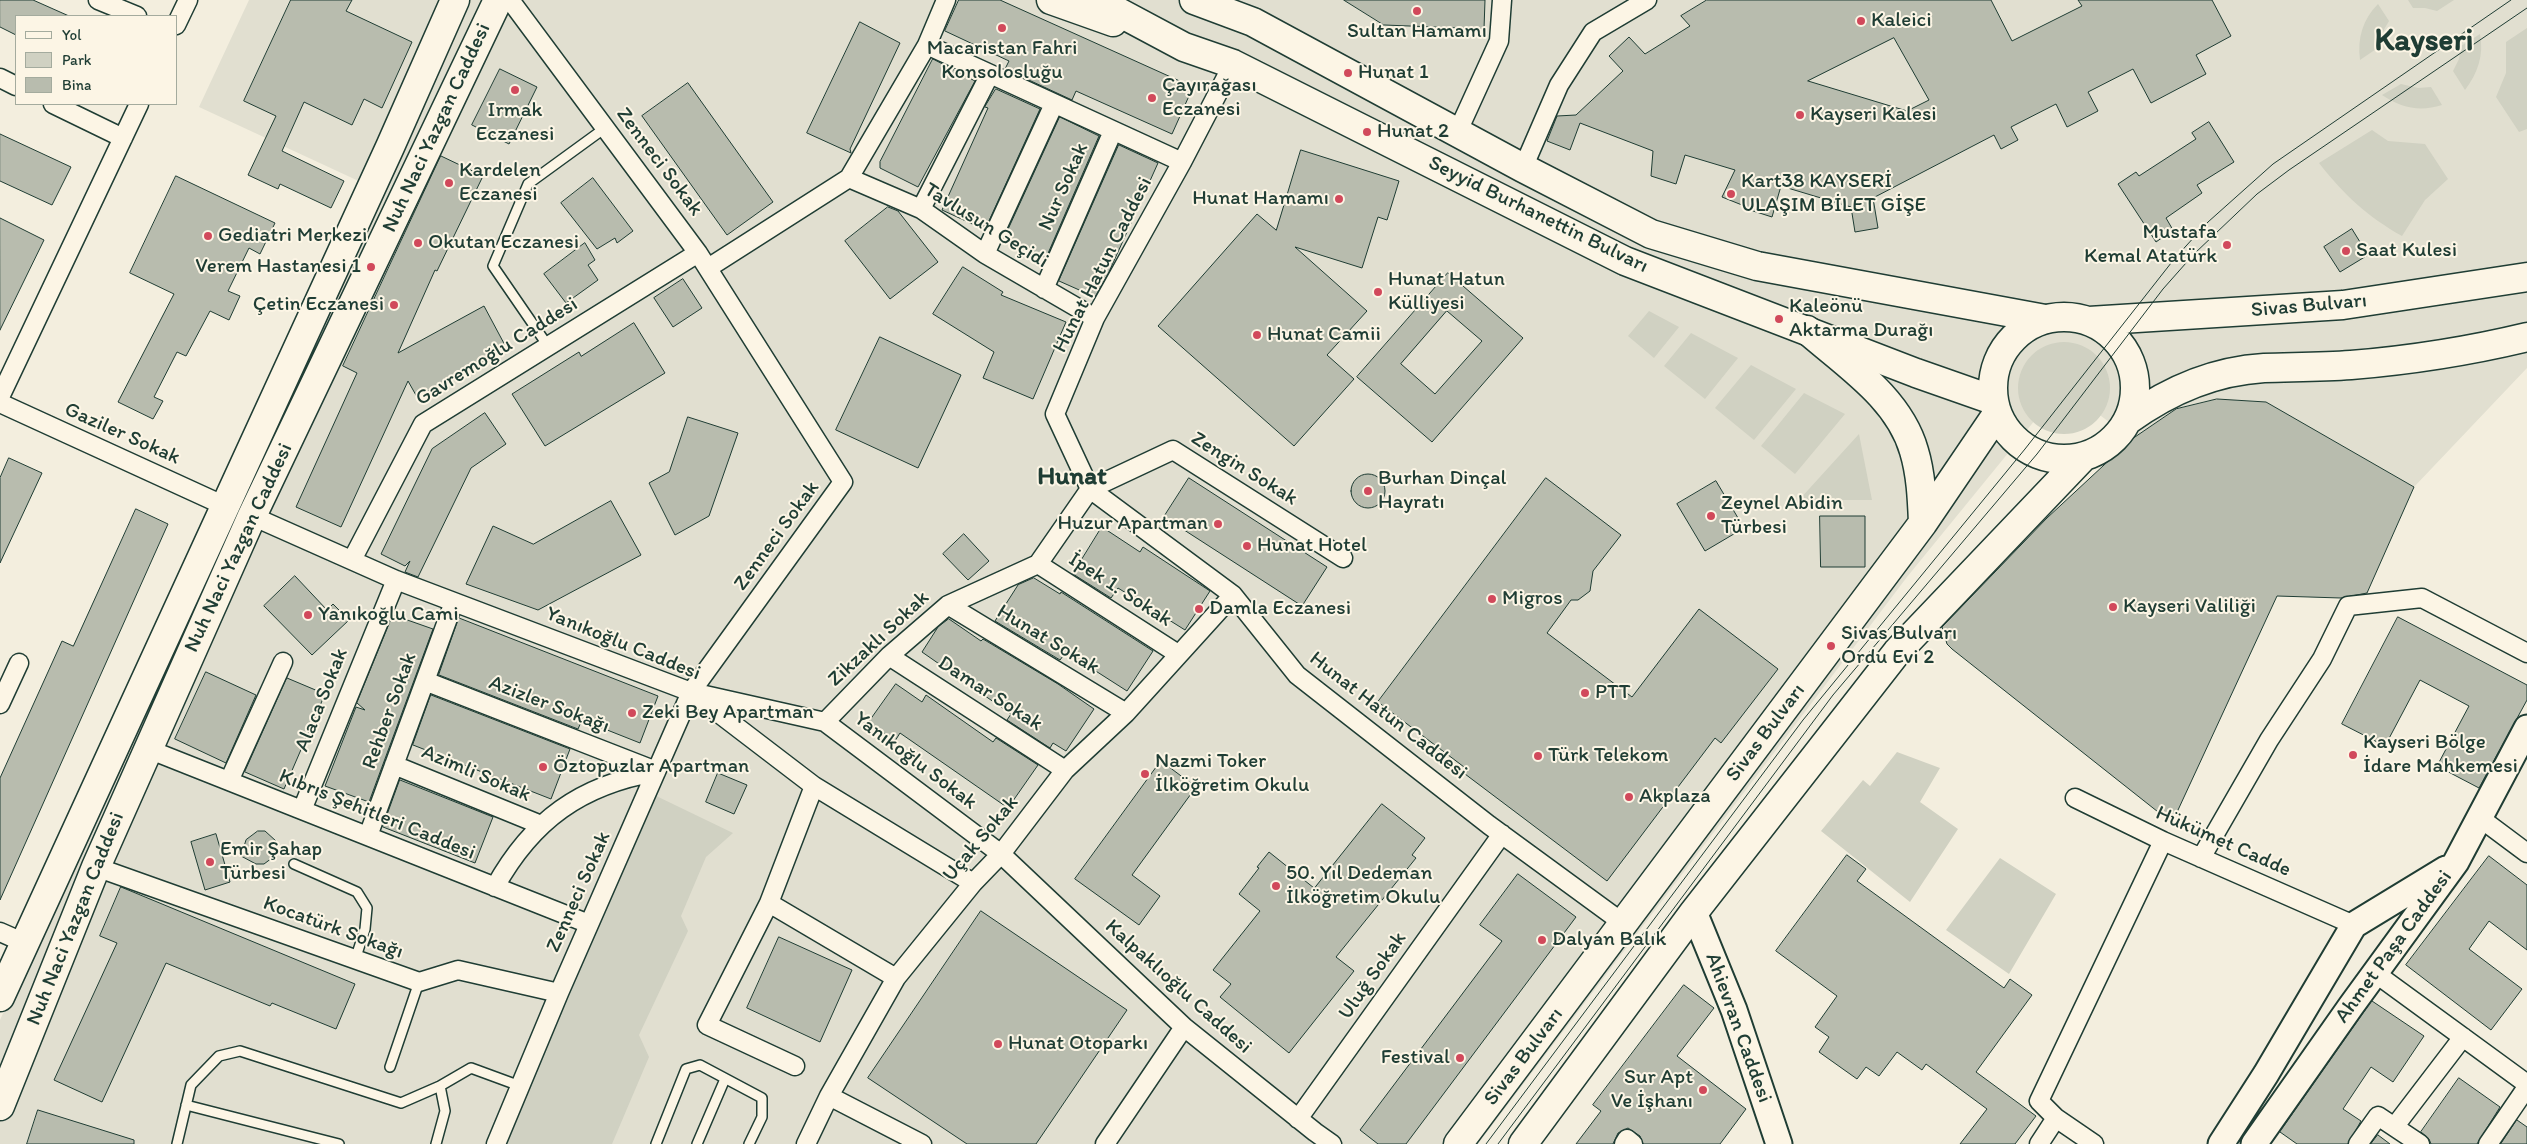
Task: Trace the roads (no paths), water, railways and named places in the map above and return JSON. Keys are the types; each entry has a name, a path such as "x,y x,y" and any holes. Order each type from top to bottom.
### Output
{"main road":[{"name":"Nuh Naci Yazgan Caddesi","path":"0,997 390,147 455,0"},
{"name":"Nuh Naci Yazgan Caddesi","path":"0,1106 96,867 252,516 498,0"},
{"path":"1051,0 1184,47"},
{"name":"Seyyid Burhanettin Bulvarı","path":"1096,0 1184,47 1233,64 1625,261 1807,330 1995,407"},
{"name":"Seyyid Burhanettin Bulvarı","path":"1194,0 1253,22 1458,131 1523,168 1651,234 1757,266 2045,319"},
{"path":"1215,0 1253,22"},
{"name":"Sivas Bulvarı","path":"2090,321 2342,305 2527,277"},
{"path":"2082,457 2053,459 2025,449 2009,433 1995,407 1992,385 2000,356 2019,333 2045,319 2060,317 2090,321 2113,336 2131,362 2135,391 2128,420"},
{"path":"1807,330 1886,399 1903,424 1917,461 1923,523"},
{"path":"1522,1144 1694,912 1897,652 2082,457 2109,443 2128,420 2162,397 2201,380 2221,375 2263,368 2349,365 2414,358 2478,349 2527,338"},
{"name":"Sivas Bulvarı","path":"1458,1144 1923,523 1995,407"}],"street":[{"path":"98,0 135,15"},
{"path":"178,21 188,0"},
{"name":"Zenneci Sokak","path":"496,1144 559,993 691,692 843,482 698,253 510,0"},
{"path":"708,268 850,178 927,44 946,0"},
{"path":"1458,131 1499,41 1502,0"},
{"path":"1523,168 1559,85 1593,32 1647,0"},
{"path":"927,44 1182,162"},
{"name":"Hunat Hatun Caddesi","path":"1233,64 1182,162 1095,318 1055,414 1090,488 1233,595 1297,675 1502,834 1624,923"},
{"path":"921,210 990,74"},
{"path":"0,78 15,86"},
{"path":"985,254 1054,104"},
{"path":"55,105 123,138"},
{"path":"0,397 139,105"},
{"name":"Nur Sokak","path":"1044,289 1113,130"},
{"name":"Tavlusun Geçidi","path":"850,178 921,210 985,254 1095,318"},
{"name":"Gavremoğlu Caddesi","path":"352,560 423,424 698,253"},
{"name":"Gaziler Sokak","path":"0,403 225,506"},
{"name":"Zengin Sokak","path":"1090,488 1173,450 1343,558"},
{"path":"1038,564 1090,488"},
{"name":"Yanıkoğlu Caddesi","path":"252,516 396,580 691,692 814,786 973,883"},
{"name":"Zikzaklı Sokak","path":"825,722 889,656 948,605 1038,564"},
{"name":"İpek 1. Sokak","path":"1038,564 1178,654"},
{"name":"Alaca Sokak","path":"302,810 396,580"},
{"name":"Uçak Sokak","path":"806,1144 829,1096 896,978 973,883 1001,854 1065,770 1126,714 1233,595"},
{"path":"2201,858 2269,740 2322,659 2348,606 2422,598 2527,653"},
{"name":"Rehber Sokak","path":"368,836 454,602"},
{"name":"Hunat Sokak","path":"948,605 1126,714"},
{"name":"Damar Sokak","path":"889,656 1065,770"},
{"path":"230,781 283,662"},
{"path":"0,704 19,663"},
{"name":"Azizler Sokağı","path":"425,681 656,772"},
{"path":"691,692 825,722"},
{"name":"Yanıkoğlu Sokak","path":"825,722 1001,854"},
{"path":"2456,862 2524,740"},
{"name":"Kıbrıs Şehitleri Caddesi","path":"148,748 589,924"},
{"name":"Azimli Sokak","path":"394,765 540,825"},
{"path":"496,887 523,844 540,825 575,799 594,789 635,775 656,772"},
{"path":"795,1066 707,1025 769,903 814,786"},
{"name":"Hükümet Cadde","path":"2075,798 2163,841 2354,925"},
{"path":"2480,818 2527,853"},
{"name":"Uluğ Sokak","path":"1298,1119 1502,834"},
{"path":"2094,1144 2056,1118 2040,1101 2163,841"},
{"name":"Kalpaklıoğlu Caddesi","path":"1001,854 1184,1027 1298,1119 1311,1138 1332,1144"},
{"name":"Ahmet Paşa Caddesi","path":"2221,1144 2266,1074 2354,925 2456,862"},
{"name":"Ahmet Paşa Caddesi","path":"2254,1144 2456,862"},
{"name":"Kocatürk Sokağı","path":"96,867 419,982 458,970 559,993"},
{"path":"769,903 896,978"},
{"name":"Ahievran Caddesi","path":"1694,912 1734,1010 1779,1144"},
{"path":"0,932 25,943"},
{"path":"2375,973 2527,1086 2488,1144"},
{"path":"1105,1144 1184,1027"},
{"path":"2395,1126 2463,1037"},
{"path":"829,1096 922,1144"},
{"path":"2358,1144 2378,1116 2420,1144"},
{"path":"2039,1144 2056,1118"}],"lane":[{"path":"548,346 493,266 528,184 605,128"},
{"path":"294,864 357,892 367,908 365,929 355,960"},
{"path":"390,1067 419,982"},
{"path":"177,1144 191,1085 219,1056 240,1052 401,1103 440,1086 471,1068 520,1086"},
{"path":"656,1144 686,1069 700,1065 762,1098 762,1117 749,1144"},
{"path":"697,1144 725,1079"},
{"path":"436,1144 445,1111 440,1086"},
{"path":"186,1105 339,1144"}],"tram line":[{"path":"1486,1144 1803,720 2025,449 2175,258 2208,222 2273,164 2511,0"},
{"path":"1498,1144 1833,695 2037,454 2163,289 2194,254 2257,194 2289,170 2527,8"}],"place":[{"name":"Sultan Hamamı","path":"1417,11"},
{"name":"Kaleici","path":"1861,21"},
{"name":"Macaristan Fahri Konsolosluğu","path":"1002,28"},
{"name":"Hunat 1","path":"1348,73"},
{"name":"Irmak Eczanesi","path":"515,90"},
{"name":"Çayırağası Eczanesi","path":"1152,98"},
{"name":"Kayseri Kalesi","path":"1800,115"},
{"name":"Hunat 2","path":"1367,132"},
{"name":"Kardelen Eczanesi","path":"449,183"},
{"name":"Kart38 KAYSERİ ULAŞIM BİLET GİŞE","path":"1731,194"},
{"name":"Hunat Hamamı","path":"1339,199"},
{"name":"Gediatri Merkezi","path":"208,236"},
{"name":"Okutan Eczanesi","path":"418,243"},
{"name":"Mustafa Kemal Atatürk","path":"2227,245"},
{"name":"Saat Kulesi","path":"2346,251"},
{"name":"Verem Hastanesi 1","path":"371,267"},
{"name":"Hunat Hatun Külliyesi","path":"1378,292"},
{"name":"Çetin Eczanesi","path":"394,305"},
{"name":"Kaleönü Aktarma Durağı","path":"1779,319"},
{"name":"Hunat Camii","path":"1257,335"},
{"name":"Burhan Dinçal Hayratı","path":"1368,491"},
{"name":"Zeynel Abidin Türbesi","path":"1711,516"},
{"name":"Huzur Apartman","path":"1218,524"},
{"name":"Hunat Hotel","path":"1247,546"},
{"name":"Migros","path":"1492,599"},
{"name":"Kayseri Valiliği","path":"2113,607"},
{"name":"Damla Eczanesi","path":"1199,609"},
{"name":"Yanıkoğlu Cami","path":"308,615"},
{"name":"Sivas Bulvarı Ordu Evi 2","path":"1831,646"},
{"name":"PTT","path":"1585,693"},
{"name":"Zeki Bey Apartman","path":"632,713"},
{"name":"Kayseri Bölge İdare Mahkemesi","path":"2353,755"},
{"name":"Türk Telekom","path":"1538,756"},
{"name":"Öztopuzlar Apartman","path":"543,767"},
{"name":"Nazmi Toker İlköğretim Okulu","path":"1145,774"},
{"name":"Akplaza","path":"1629,797"},
{"name":"Emir Şahap Türbesi","path":"210,862"},
{"name":"50. Yıl Dedeman İlköğretim Okulu","path":"1276,886"},
{"name":"Dalyan Balık","path":"1542,940"},
{"name":"Hunat Otoparkı","path":"998,1044"},
{"name":"Festival","path":"1460,1058"},
{"name":"Sur Apt Ve İşhanı","path":"1703,1090"}],"district":[{"name":"Kayseri","path":"2424,42"},
{"name":"Hunat","path":"1072,477"}]}
